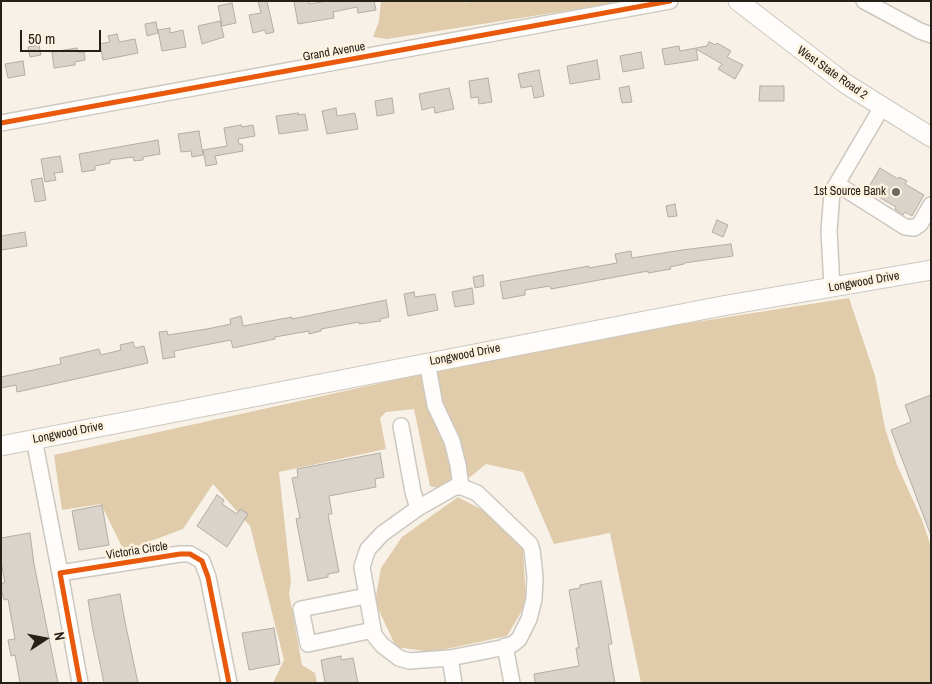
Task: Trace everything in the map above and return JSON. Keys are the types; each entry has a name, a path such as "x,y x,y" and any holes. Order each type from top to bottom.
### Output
{"main road":[{"name":"West State Road 2","path":"738,1 838,79 931,137"},
{"name":"Longwood Drive","path":"1,446 722,306 931,270"}],"street":[{"name":"Grand Avenue","path":"1,123 670,1"},
{"path":"864,1 931,35"},
{"path":"832,287 829,231 832,192 882,108"},
{"path":"837,184 905,227 914,228 920,224 931,205"},
{"path":"427,362 434,406 452,441 461,487"},
{"path":"401,426 413,492 418,508"},
{"path":"34,439 80,683"},
{"path":"455,487 461,487 478,493 525,537 532,550 535,577 534,599 529,619 519,639 513,644 450,658 408,661 399,658 382,645 374,635 362,567 368,549 382,534 418,508 455,487"},
{"name":"Victoria Circle","path":"60,573 180,554 190,554 202,561 208,577 229,683"},
{"path":"366,596 301,609 308,644 373,630"},
{"path":"505,646 512,683"},
{"path":"450,658 454,683"}],"shaded area":[{"path":"381,1 462,1 467,3 468,1 628,1 387,39 373,37 379,21"},
{"path":"849,298 875,376 885,428 897,465 922,520 931,547 931,683 641,683 610,533 554,544 523,472 486,464 470,477 450,480 438,488 430,486 414,409 386,412 380,418 386,449 279,472 291,582 289,593 302,665 315,673 317,683 273,683 284,660 250,526 213,484 183,529 124,551 101,504 62,510 54,455 568,342"},
{"path":"458,497 488,513 523,548 526,604 507,636 432,652 396,647 375,602 381,568 402,537"}],"building":[{"path":"258,1 267,1 274,32 266,34 265,30 253,33 249,15 261,13"},
{"path":"294,1 309,1 309,4 327,1 374,1 376,10 358,13 357,7 333,12 334,18 298,24"},
{"path":"232,3 236,23 222,26 218,6"},
{"path":"220,21 224,37 202,44 198,26"},
{"path":"156,22 158,33 147,36 145,24"},
{"path":"170,28 170,33 183,30 186,47 162,51 158,30"},
{"path":"117,34 119,42 135,39 138,53 103,60 100,44 110,42 108,36"},
{"path":"709,42 716,45 717,43 731,51 727,57 743,65 735,79 718,69 722,64 696,49 698,60 665,65 662,49 679,46 680,51 707,46"},
{"path":"39,45 41,55 30,57 28,47"},
{"path":"77,48 78,52 84,52 85,60 75,62 75,65 54,68 52,52"},
{"path":"641,52 644,68 623,72 620,56"},
{"path":"597,60 600,79 570,84 567,66"},
{"path":"23,61 25,75 8,78 5,64"},
{"path":"539,70 544,96 534,98 532,86 521,88 518,74"},
{"path":"488,78 492,102 479,104 478,97 471,98 469,81"},
{"path":"629,86 632,102 622,103 619,88"},
{"path":"760,86 784,86 784,101 759,101"},
{"path":"449,88 454,109 435,113 434,107 422,110 419,94"},
{"path":"392,98 394,113 377,116 375,101"},
{"path":"336,108 337,116 355,113 358,129 327,134 322,111"},
{"path":"298,113 298,115 305,114 308,130 279,134 276,116"},
{"path":"241,125 242,127 253,125 255,136 238,139 239,144 242,144 243,151 215,156 217,164 206,166 203,150 227,146 224,128"},
{"path":"199,131 203,155 192,157 191,151 181,152 178,134"},
{"path":"158,140 160,154 143,157 143,160 134,161 133,157 110,160 110,163 95,166 95,170 82,172 79,154"},
{"path":"60,156 63,172 54,173 56,180 45,182 41,159"},
{"name":"1st Source Bank","path":"880,168 898,179 899,177 907,181 905,184 924,195 912,216 905,212 903,215 895,209 896,207 867,190"},
{"path":"42,178 46,200 35,202 31,180"},
{"path":"675,204 677,216 668,217 666,206"},
{"path":"717,220 728,225 723,237 712,232"},
{"path":"25,232 27,246 1,250 1,236"},
{"path":"731,244 733,256 684,263 670,267 671,269 648,273 648,271 551,289 550,286 525,290 525,295 503,299 500,282 589,266 589,268 617,263 615,254 631,251 632,258"},
{"path":"483,275 484,286 475,288 473,277"},
{"path":"472,288 474,304 455,307 452,292"},
{"path":"414,292 415,297 435,294 438,310 408,316 404,294"},
{"path":"386,300 389,317 380,319 381,321 359,324 359,322 321,329 321,331 309,334 309,331 275,337 275,339 233,348 231,340 174,351 175,357 163,359 159,332 167,331 168,335 207,329 231,324 230,319 241,316 243,326 292,317 292,319"},
{"path":"133,342 135,348 144,346 148,363 17,392 16,385 1,388 1,377 61,364 60,358 99,349 101,355 121,350 120,345"},
{"path":"931,395 930,533 891,430 911,422 905,405"},
{"path":"380,453 384,477 375,479 376,487 329,496 332,514 328,514 339,572 328,574 328,577 308,581 296,519 300,518 292,478 298,477 297,469"},
{"path":"217,495 224,500 222,504 237,514 240,509 248,514 227,547 197,526"},
{"path":"102,505 109,545 79,550 72,511"},
{"path":"30,533 34,564 58,683 20,683 15,655 11,656 8,640 15,639 8,599 4,600 1,588 1,583 5,583 1,562 1,538"},
{"path":"601,581 612,644 608,644 615,683 535,683 534,674 579,666 576,648 579,648 569,590 580,588 580,585"},
{"path":"120,594 138,683 104,683 93,630 88,600"},
{"path":"274,628 280,664 249,670 242,633"},
{"path":"341,656 341,660 353,658 358,683 325,683 321,660"}],"cycle path":[{"path":"1,123 670,1"},
{"path":"80,683 60,573 180,554 190,554 202,561 208,577 229,683"}],"place":[{"name":"1st Source Bank","path":"896,192"}]}
